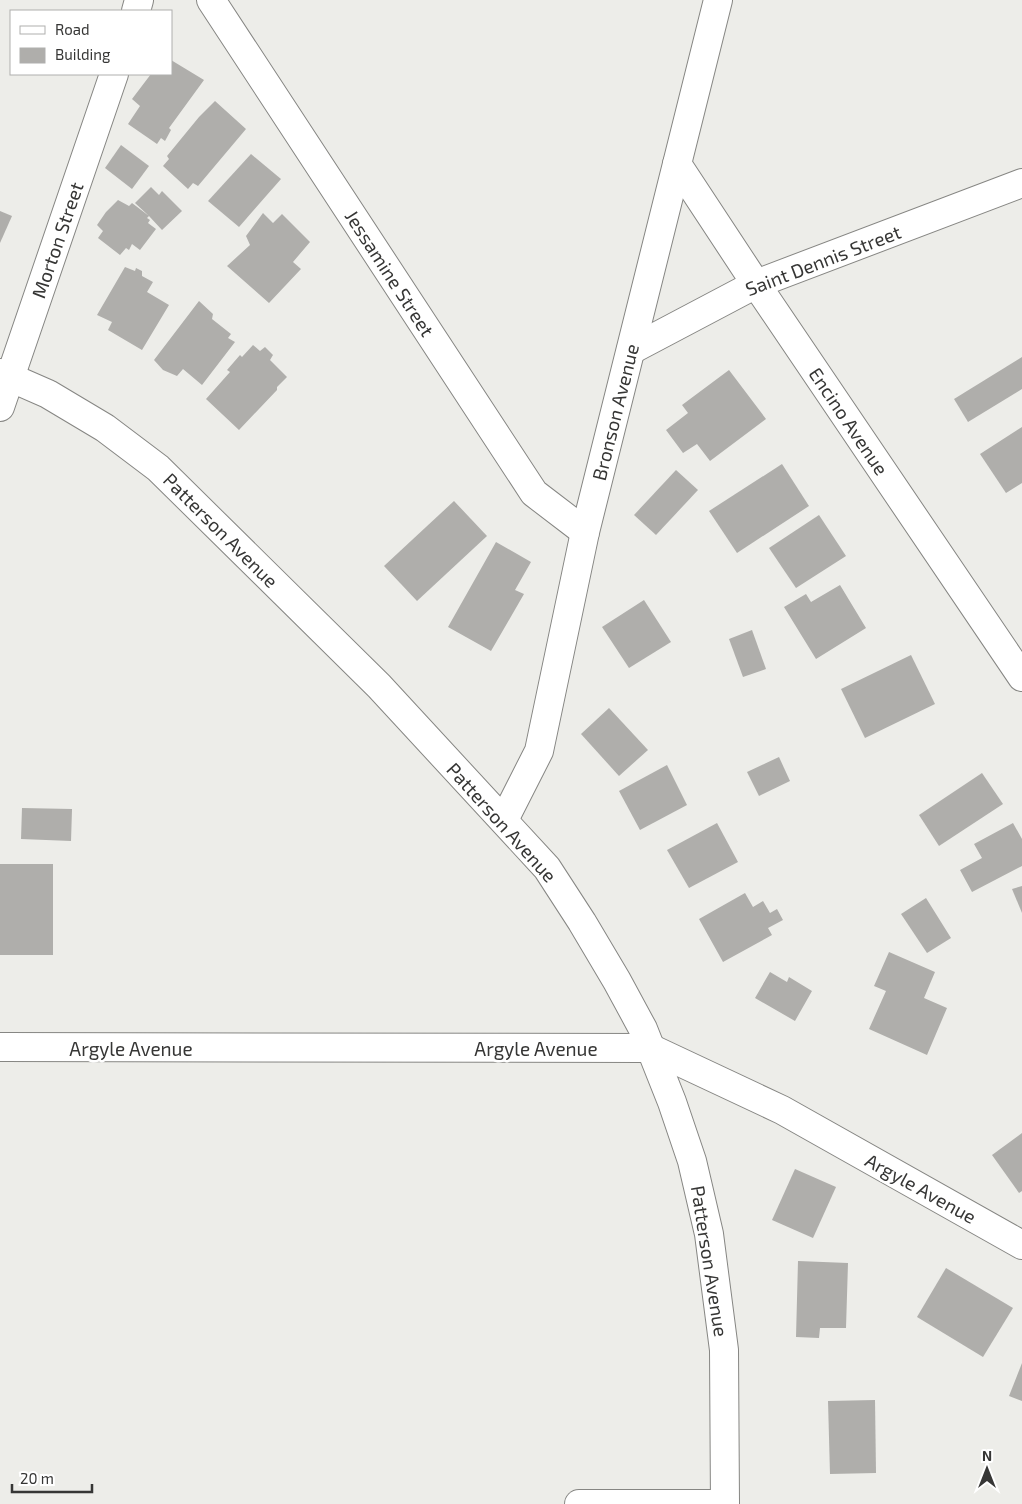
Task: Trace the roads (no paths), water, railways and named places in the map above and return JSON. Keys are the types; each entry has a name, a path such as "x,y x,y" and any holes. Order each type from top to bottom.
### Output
{"street":[{"name":"Jessamine Street","path":"211,0 534,493 585,532"},
{"name":"Bronson Avenue","path":"504,820 539,751 585,532 718,0"},
{"name":"Morton Street","path":"0,407 5,375 114,75"},
{"name":"Encino Avenue","path":"677,164 1022,677"},
{"name":"Saint Dennis Street","path":"631,350 756,284 1022,183"},
{"name":"Patterson Avenue","path":"5,375 48,394 105,428 158,468 379,686 547,868 582,922 618,981 643,1029 672,1102 692,1161 709,1234 724,1350 725,1504"},
{"name":"Argyle Avenue","path":"0,1047 650,1048 782,1110 1022,1245"},
{"path":"579,1504 725,1504"}]}
